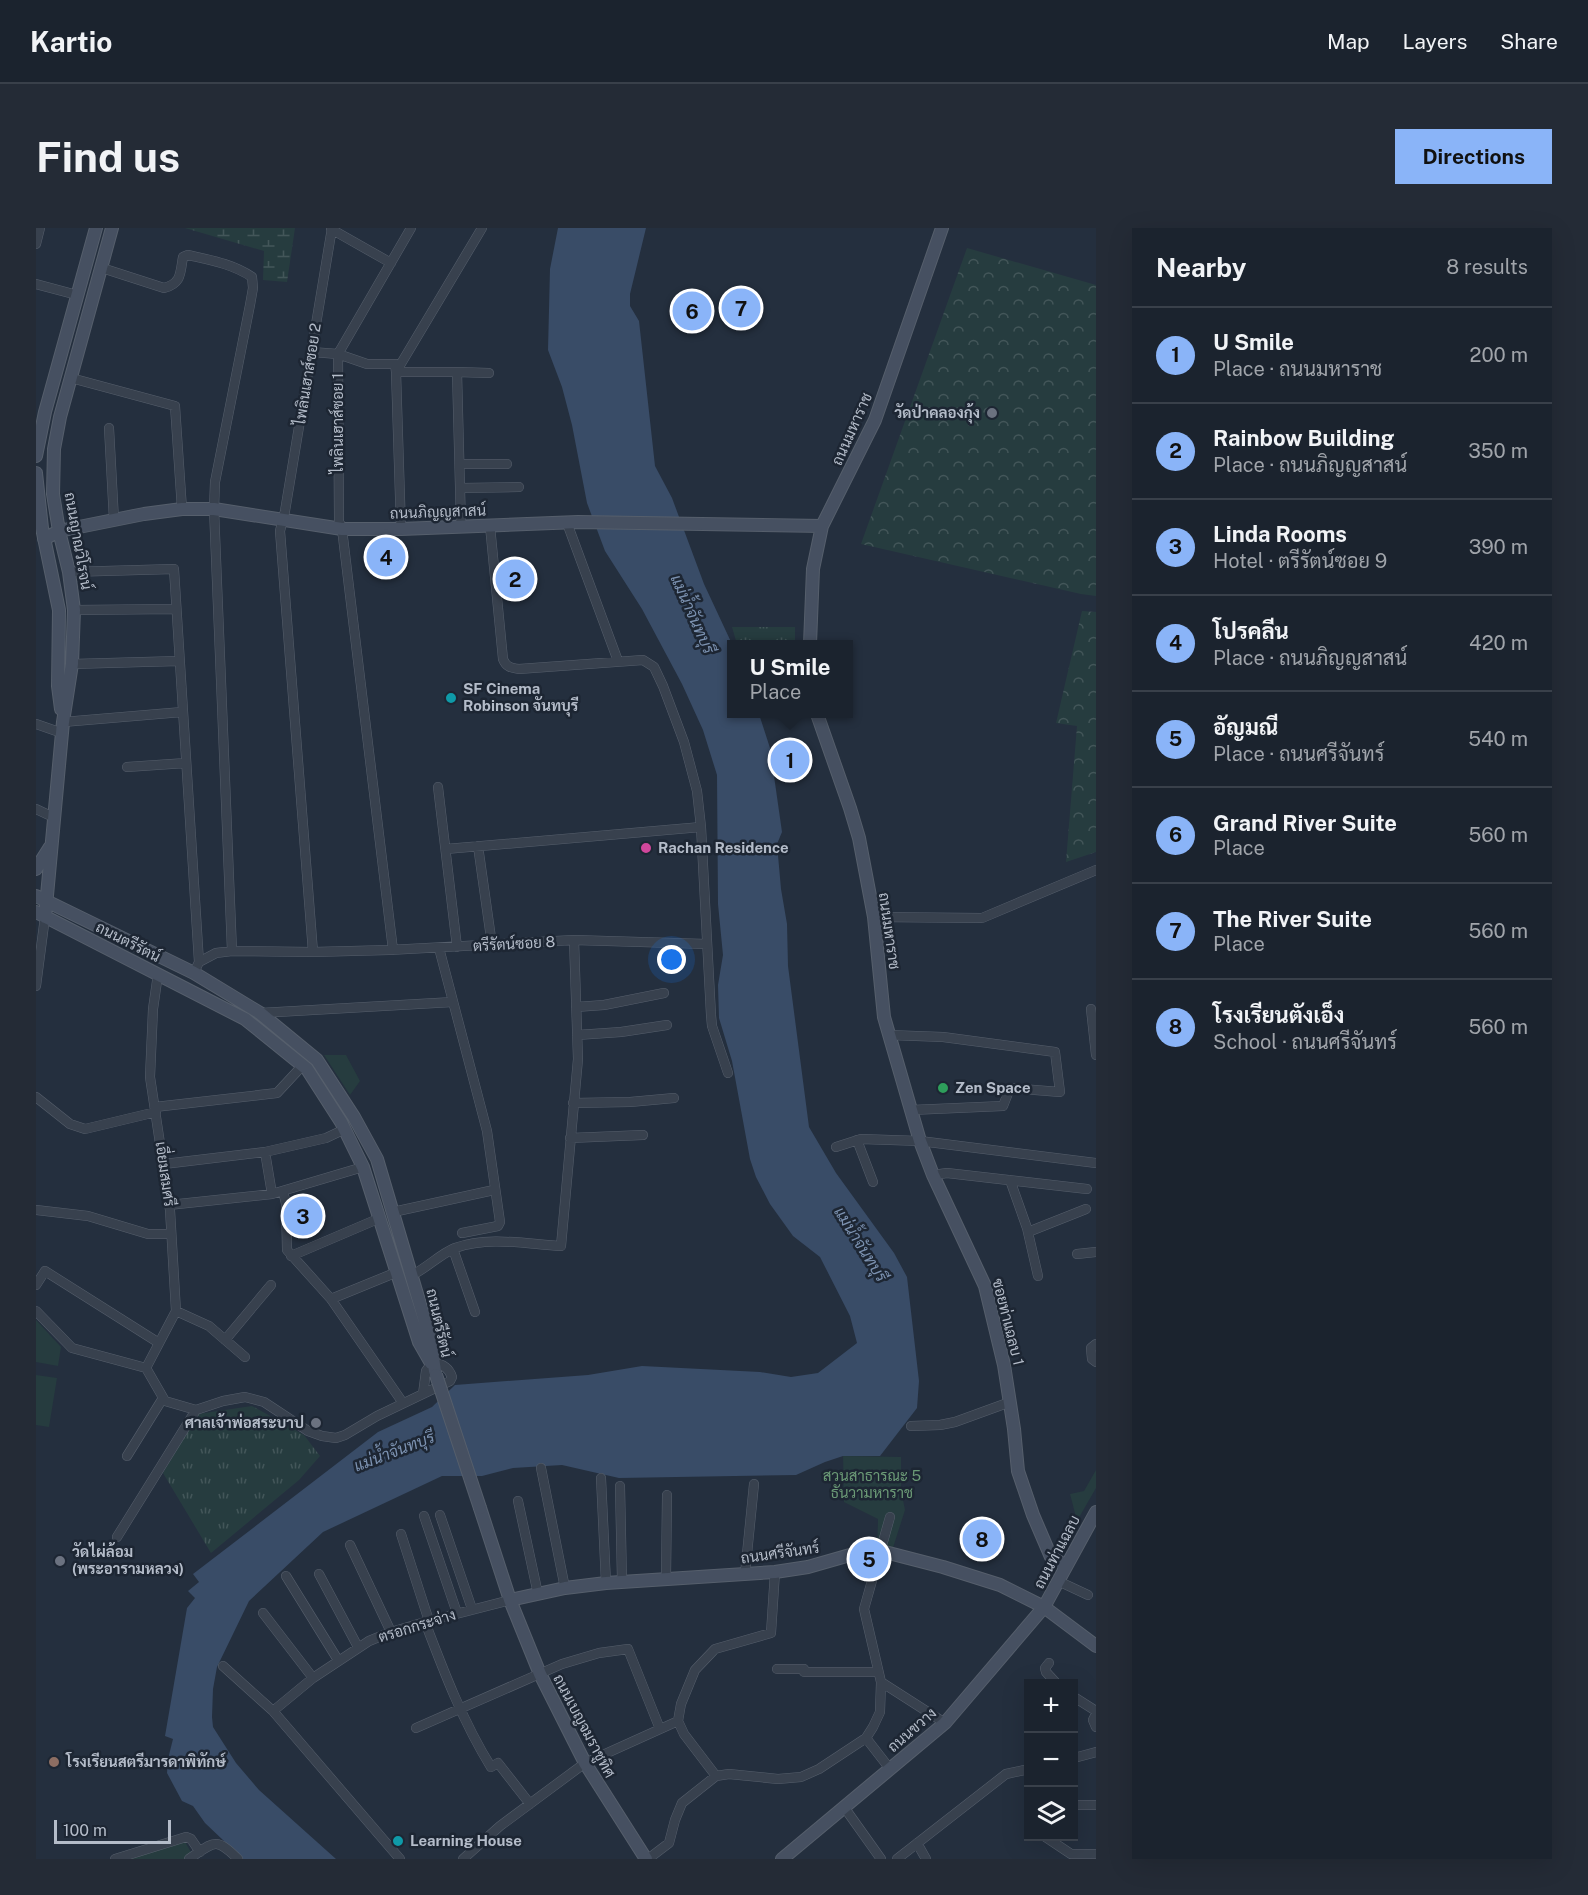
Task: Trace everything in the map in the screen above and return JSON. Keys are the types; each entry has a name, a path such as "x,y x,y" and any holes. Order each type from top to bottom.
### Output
{"main road":[{"path":"36,456 45,412 96,228"},
{"name":"ถนนญาณวิโรจน์","path":"40,914 51,845 62,727 72,664 74,610 69,572 53,494 54,449 60,417 112,228"},
{"name":"ถนนมหาราช","path":"810,640 813,569 822,526 874,420 942,228"},
{"name":"ถนนญาณวิโรจน์","path":"36,473 40,540 59,610 58,686 62,727"},
{"name":"ถนนภิญญสาสน์","path":"40,540 59,531 182,509 214,509 342,529 573,522 822,526"},
{"name":"ถนนมหาราช","path":"818,718 859,838 874,917 885,1017"},
{"path":"36,868 51,845"},
{"name":"ถนนตรีรัตน์","path":"41,899 196,968 260,1013 317,1060 354,1117 377,1159 430,1338 434,1368 510,1600"},
{"name":"ถนนตรีรัตน์","path":"40,914 244,1019 307,1069 345,1130 363,1167 419,1342 434,1368"},
{"name":"ซอยท่าแฉลบ 1","path":"885,1017 920,1141 933,1175 985,1286 1004,1365 1018,1471 1032,1515 1051,1557 1066,1566"},
{"name":"ถนนท่าแฉลบ","path":"1044,1607 1096,1512"},
{"name":"ถนนศรีจันทร์","path":"510,1600 566,1588 622,1581 775,1572 808,1567 850,1555 881,1551 999,1585 1044,1607 1096,1646"},
{"name":"ถนนเบญจมราชูทิศ","path":"510,1600 540,1674 585,1763 647,1859"},
{"name":"ถนนขวาง","path":"782,1859 945,1723 1044,1607"}],"street":[{"path":"36,244 40,228"},
{"name":"ไพลินเฮาส์ซอย 1","path":"393,950 342,529 339,520 338,354 411,228"},
{"path":"396,372 482,228"},
{"path":"331,229 391,263"},
{"name":"ไพลินเฮาส์ซอย 2","path":"313,952 280,531 331,229"},
{"path":"102,268 164,288 174,286 179,278 183,257 188,255 222,263 243,271 252,278 250,305 215,482 214,509 232,951"},
{"path":"36,284 77,295"},
{"path":"312,352 338,354 366,364 395,364 400,529"},
{"path":"396,372 489,373"},
{"path":"457,372 461,526"},
{"path":"71,378 174,406 182,509"},
{"path":"108,428 114,520"},
{"path":"460,464 507,464"},
{"path":"461,488 519,487"},
{"path":"573,522 618,661"},
{"path":"490,526 503,658 506,665 519,669 644,660 657,673 690,760 698,791 712,1026 728,1073"},
{"path":"69,572 174,569 196,968"},
{"path":"74,610 176,609"},
{"path":"72,664 179,661"},
{"path":"36,724 62,727 182,712"},
{"path":"128,767 186,763"},
{"path":"438,787 457,947"},
{"path":"36,808 53,817"},
{"path":"446,849 701,827"},
{"path":"478,846 492,945"},
{"path":"874,917 982,918 1096,870"},
{"path":"36,986 40,914"},
{"path":"574,940 707,944"},
{"name":"ตรีรัตน์ซอย 8","path":"196,968 216,953 232,951 393,950 574,940 578,1059 561,1245 520,1244 509,1241 467,1245 453,1249"},
{"path":"439,948 487,1131 500,1225 462,1233"},
{"name":"เอี่ยมสมศรี","path":"158,974 153,1009 150,1077 169,1206 176,1311"},
{"path":"576,1007 604,1005 664,993"},
{"path":"260,1013 453,1002"},
{"path":"1091,1009 1096,1055"},
{"path":"577,1035 621,1032 667,1025"},
{"path":"889,1035 943,1037 1055,1052 1060,1092 1010,1088 1003,1106 911,1110"},
{"path":"36,1096 70,1124 85,1130 155,1110 277,1093 303,1065"},
{"path":"573,1103 630,1102 674,1098"},
{"path":"164,1164 265,1152 326,1138 345,1130"},
{"path":"570,1138 643,1135"},
{"path":"836,1147 861,1139 920,1141 1096,1163"},
{"path":"857,1140 873,1182"},
{"path":"265,1152 272,1194"},
{"path":"169,1206 272,1194 363,1167"},
{"path":"933,1175 947,1173 1087,1189"},
{"path":"1010,1180 1028,1232 1038,1276"},
{"path":"393,1212 494,1190"},
{"path":"283,1191 286,1204 287,1250 331,1299 403,1403"},
{"path":"1028,1232 1086,1209"},
{"path":"36,1210 88,1216 148,1234 171,1234"},
{"path":"291,1256 380,1218"},
{"path":"412,1275 453,1249 476,1312"},
{"path":"1077,1254 1096,1252"},
{"path":"36,1286 45,1271 159,1343"},
{"path":"331,1299 397,1272"},
{"path":"225,1340 272,1285"},
{"path":"36,1311 72,1348 146,1368 165,1401 196,1410 233,1398 256,1399 308,1431 336,1438 345,1435 377,1416 423,1394 451,1379 446,1368 426,1371 423,1394"},
{"path":"146,1368 176,1311 209,1326 245,1357"},
{"path":"1096,1344 1091,1348 1092,1359 1096,1362"},
{"path":"128,1456 163,1398"},
{"path":"910,1426 955,1422 1010,1402"},
{"path":"117,1537 196,1410"},
{"path":"541,1468 566,1588"},
{"path":"601,1478 606,1583"},
{"path":"745,1574 754,1484"},
{"path":"620,1486 622,1581"},
{"path":"666,1579 667,1495"},
{"path":"518,1501 538,1594"},
{"path":"440,1515 472,1609"},
{"path":"424,1516 457,1613"},
{"path":"647,1859 669,1843 682,1803 716,1776 729,1774 778,1779 801,1776 819,1769 866,1738 880,1712 881,1682 864,1609 890,1517"},
{"path":"401,1534 427,1621 470,1730 491,1767 498,1763 530,1804"},
{"path":"350,1545 391,1632"},
{"path":"716,1776 684,1734 678,1720 681,1704 695,1670 715,1649 771,1633 775,1572"},
{"path":"320,1574 358,1647"},
{"path":"286,1576 338,1660"},
{"path":"1058,1581 1088,1595"},
{"name":"ตรอกกระจ่าง","path":"273,1711 313,1678 358,1647 391,1632 510,1600"},
{"path":"263,1613 313,1678"},
{"path":"416,1728 562,1664 628,1649 660,1728"},
{"path":"1049,1663 1045,1668 1046,1672 1053,1679"},
{"path":"223,1666 273,1711 400,1859"},
{"path":"777,1669 804,1669 804,1672 878,1672"},
{"path":"881,1682 945,1723"},
{"path":"1078,1700 1096,1713 1093,1720 1096,1727"},
{"path":"463,1859 500,1826 585,1763 678,1720"},
{"path":"866,1738 890,1769"},
{"path":"1078,1757 1096,1752"},
{"path":"897,1859 1006,1774 1024,1769"},
{"path":"1078,1805 1096,1804"},
{"path":"844,1807 881,1859"},
{"path":"115,1859 184,1837 191,1839 200,1852"},
{"path":"1052,1841 1071,1854 1096,1854"},
{"path":"189,1859 213,1844 220,1844 238,1859"},
{"path":"917,1844 926,1859"}],"green space":[{"path":"185,228 295,228 287,282 263,280 264,251"},
{"name":"วัดป่าคลองกุ้ง","path":"967,248 1096,285 1096,596 861,544"},
{"path":"1082,611 1096,612 1096,852 1066,862 1077,726 1056,723"},
{"path":"732,627 795,627 795,640 736,640"},
{"path":"324,1055 346,1055 360,1081 350,1095"},
{"path":"36,1320 61,1347 58,1366 36,1362"},
{"path":"36,1375 57,1378 49,1427 36,1425"},
{"path":"252,1406 304,1435 320,1456 299,1480 211,1553 163,1473 198,1414"},
{"name":"สวนสาธารณะ 5 ธันวามหาราช","path":"843,1456 901,1457 901,1490 905,1510 891,1554 877,1552 878,1519 844,1502"},
{"path":"1096,1470 1096,1488 1077,1521 1070,1494 1084,1491"},
{"path":"184,1840 192,1854 184,1859 123,1859"}],"water":[{"name":"แม่น้ำจันทบุรี","path":"558,228 646,228 630,294 630,306 639,321 655,466 672,498 704,584 730,640 727,640 727,718 760,718 770,748 782,832 777,844 787,924 788,966 809,1127 836,1173 894,1253 907,1277 919,1381 917,1408 880,1456 843,1456 796,1475 619,1478 562,1465 513,1468 482,1476 442,1476 323,1532 249,1601 217,1667 212,1717 213,1727 236,1763 259,1790 336,1859 243,1859 205,1823 193,1806 182,1801 167,1773 173,1739 165,1736 187,1608 195,1598 188,1591 199,1582 193,1574 378,1432 432,1407 455,1385 588,1375 642,1366 760,1372 791,1377 818,1373 857,1343 850,1316 820,1257 793,1236 770,1204 756,1177 750,1159 732,1061 719,1018 718,985 723,955 718,904 717,775 703,730 682,684 642,609 605,551 587,503 572,425 562,387 548,350 550,269"}],"place":[{"name":"The River Suite","path":"741,308"},
{"name":"Grand River Suite","path":"692,311"},
{"name":"วัดป่าคลองกุ้ง","path":"992,413"},
{"name":"โปรคลีน","path":"386,557"},
{"name":"Rainbow Building","path":"515,579"},
{"name":"SF Cinema Robinson จันทบุรี","path":"451,698"},
{"name":"U Smile","path":"790,760"},
{"name":"Rachan Residence","path":"646,848"},
{"name":"Zen Space","path":"943,1088"},
{"name":"Linda Rooms","path":"303,1216"},
{"name":"ศาลเจ้าพ่อสระบาป","path":"316,1423"},
{"name":"โรงเรียนตังเอ็ง","path":"982,1539"},
{"name":"อัญมณี","path":"869,1559"},
{"name":"วัดไผ่ล้อม (พระอารามหลวง)","path":"60,1561"},
{"name":"โรงเรียนสตรีมารดาพิทักษ์","path":"54,1762"},
{"name":"Learning House","path":"398,1841"}]}
